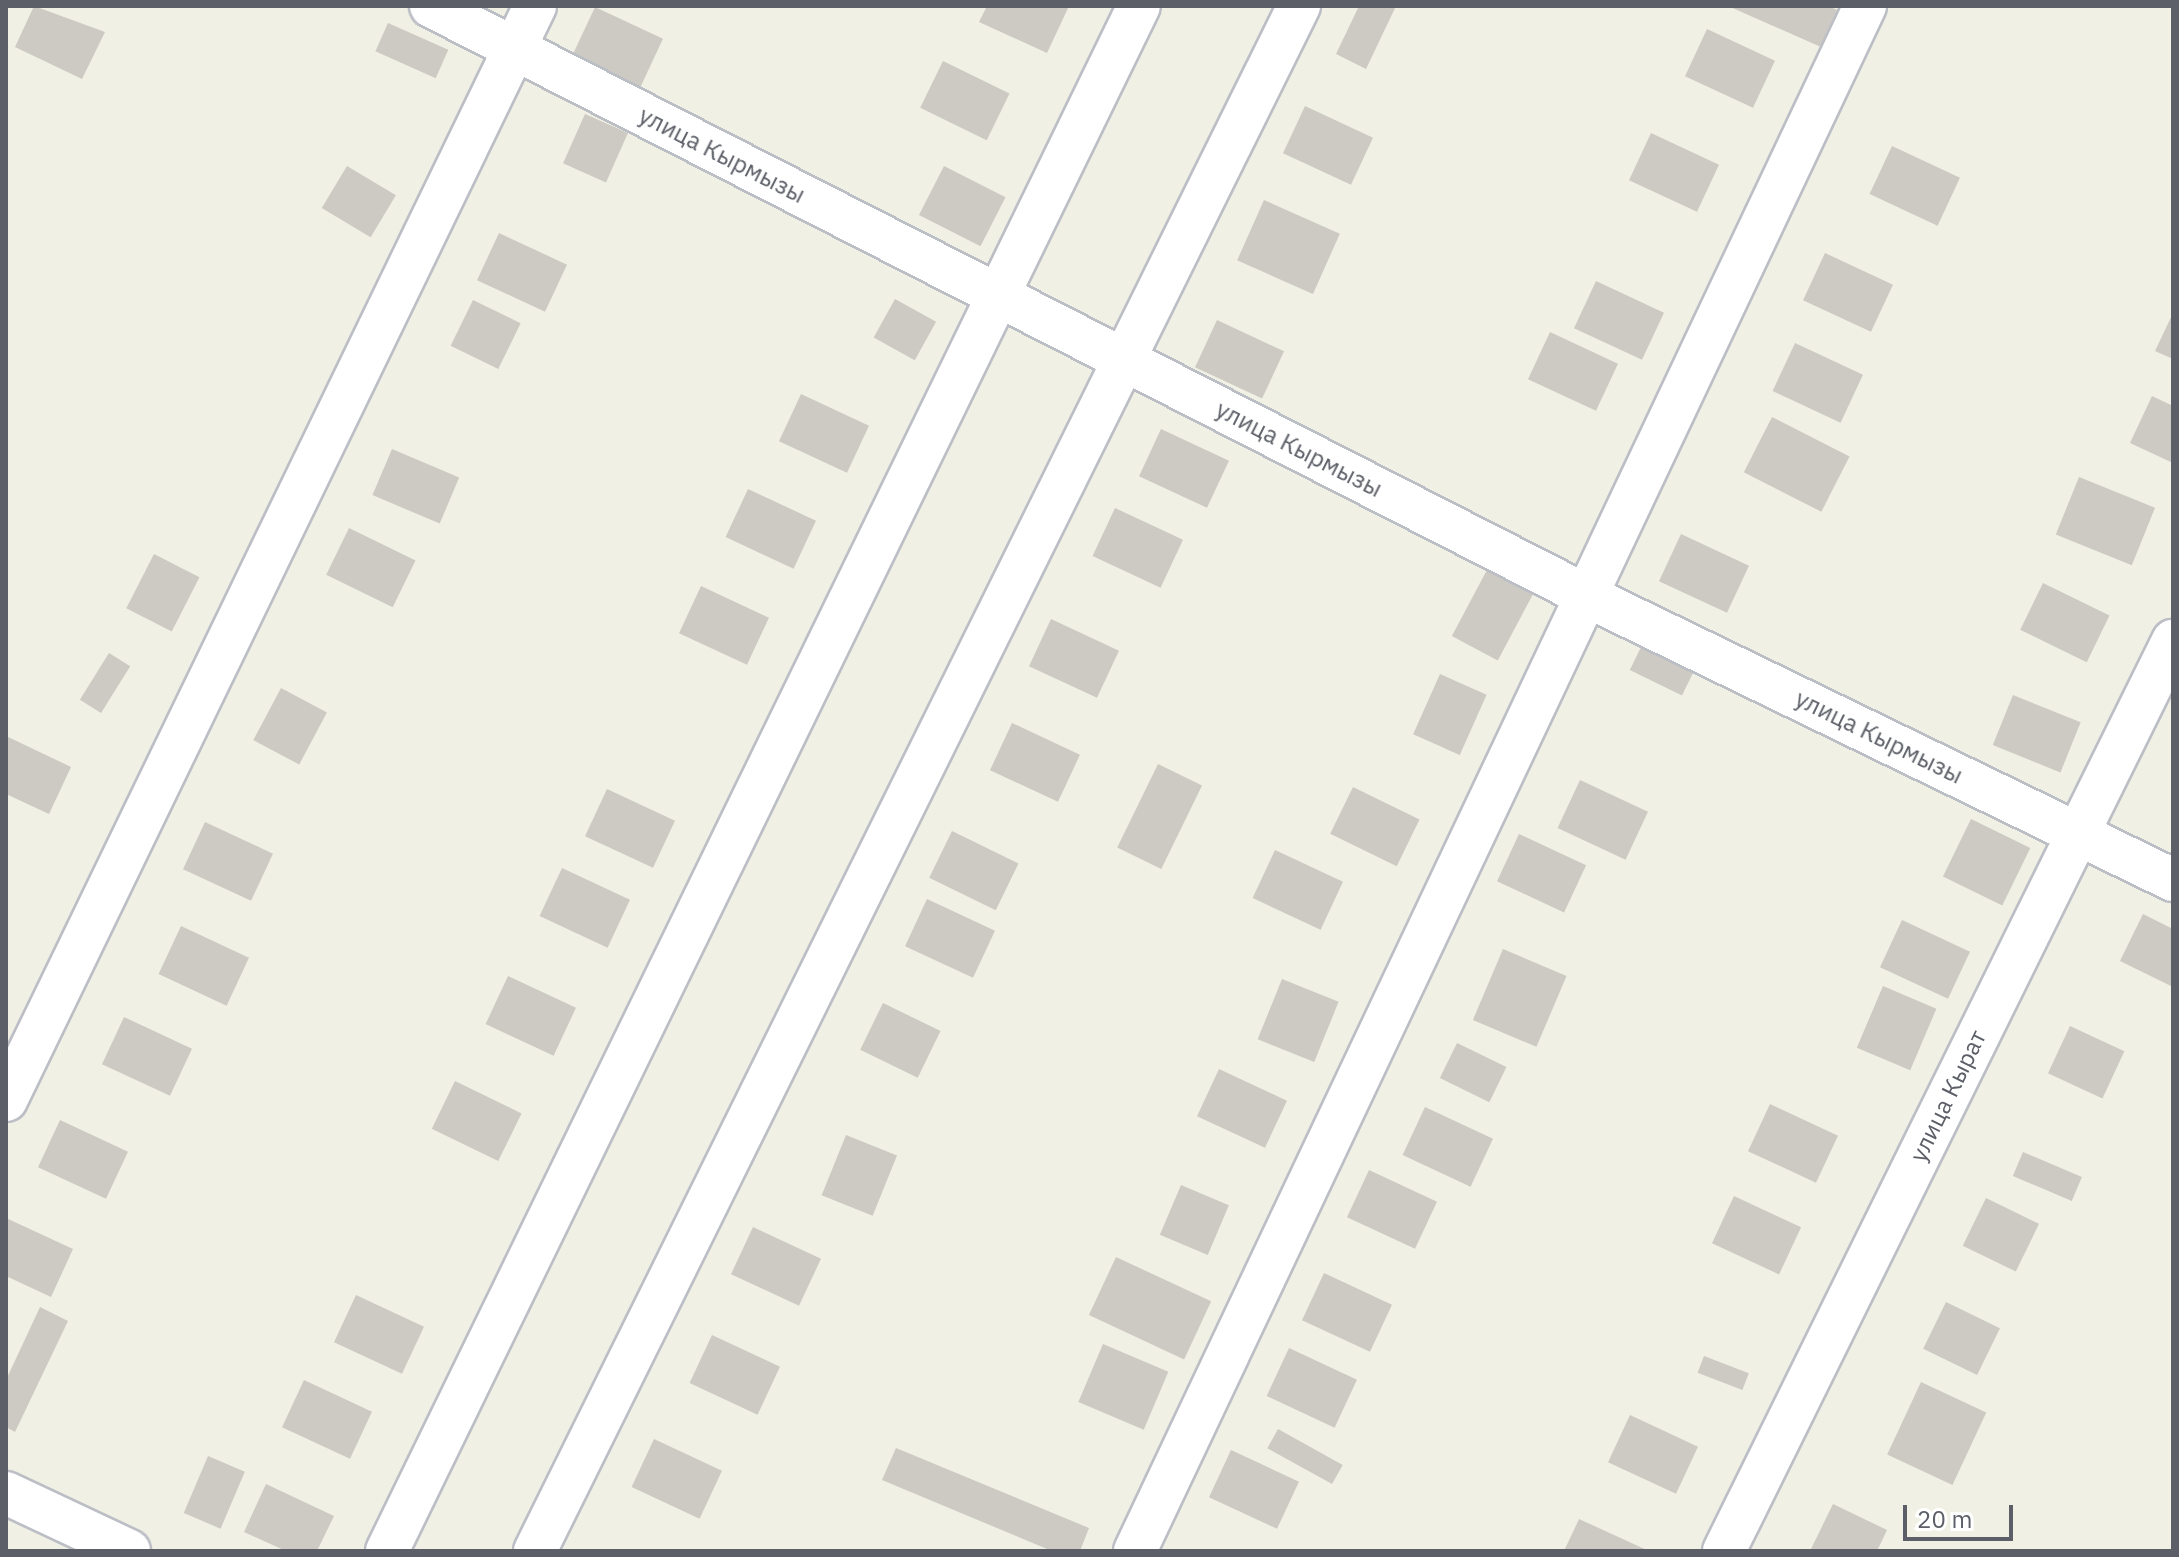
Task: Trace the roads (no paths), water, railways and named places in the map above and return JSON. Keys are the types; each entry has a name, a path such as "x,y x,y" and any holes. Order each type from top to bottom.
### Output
{"street":[{"name":"улица Кырмызы","path":"431,6 1585,595 2173,880"},
{"path":"6,1100 535,6"},
{"path":"387,1551 1139,6"},
{"path":"535,1551 1299,6"},
{"path":"1135,1551 1865,6"},
{"name":"улица Кырат","path":"1724,1551 2173,641"},
{"path":"6,1493 129,1551"}]}
